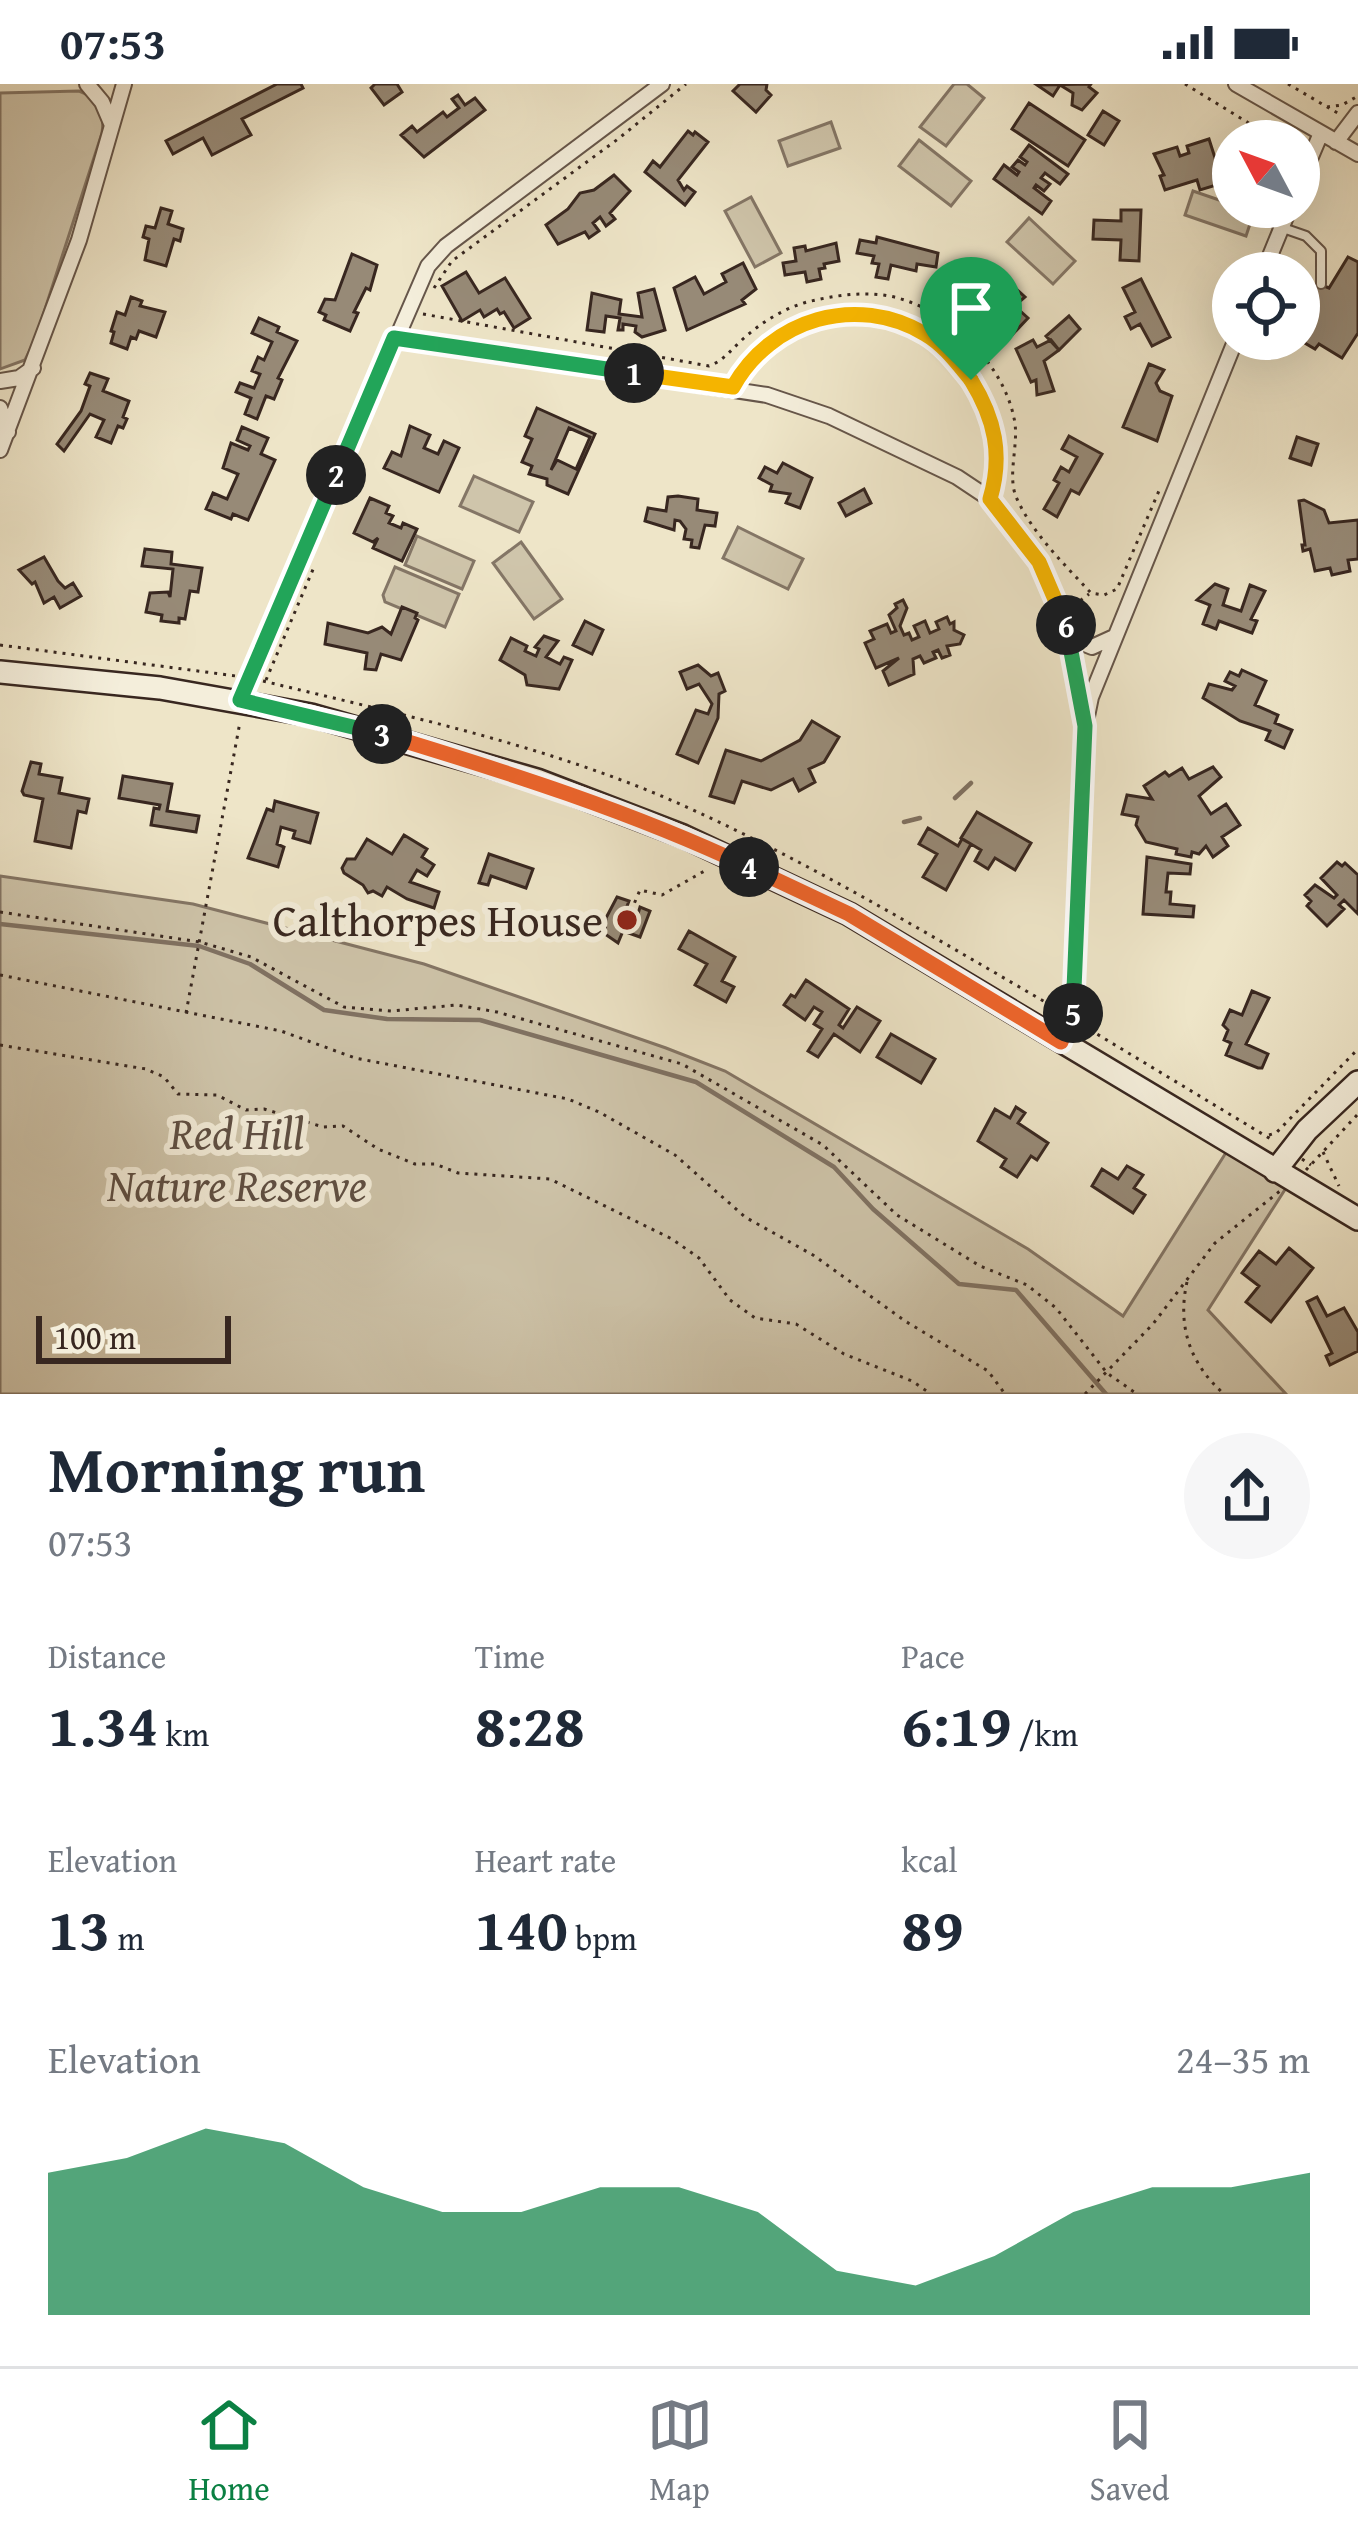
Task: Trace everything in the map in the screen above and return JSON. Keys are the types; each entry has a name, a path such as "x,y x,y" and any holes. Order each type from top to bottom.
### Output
{"main road":[{"path":"0,672 242,700 347,724 538,780 716,852 849,914 1358,1219"},
{"path":"1284,1177 1307,1130 1358,1082"}],"street":[{"path":"87,84 102,102 112,128"},
{"path":"0,450 79,240 124,84"},
{"path":"242,700 428,266 446,246 662,84"},
{"path":"1236,84 1358,154"},
{"path":"1336,142 1355,117"},
{"path":"733,387 747,363 770,340 799,323 873,315 907,324 952,356 987,406 998,470 990,499"},
{"path":"394,338 733,387 797,402 927,460 990,499 1039,562 1070,638 1085,726"},
{"path":"1061,1042 1074,1006 1085,726 1091,697 1228,360"},
{"path":"0,381 19,378 33,368"},
{"path":"0,408 8,432"},
{"path":"1070,638 1098,646 1118,634"}],"lane":[{"path":"1284,228 1306,236 1321,251 1321,284"}],"path":[{"path":"1185,84 1244,120"},
{"path":"1288,84 1355,117"},
{"path":"1327,107 1358,96"},
{"path":"422,314 709,366 764,321 802,304 837,296 900,298 948,325 1000,375 1015,421 1013,489 1018,500 1032,524 1091,592 1104,595 1117,589 1163,480"},
{"path":"1062,614 1091,592"},
{"path":"185,1015 242,700"},
{"path":"632,911 640,890 662,895 691,882 709,869 716,852"},
{"path":"0,912 200,942 251,957 344,1007 391,1011 457,1005 682,1064 823,1145 897,1215 980,1266 1027,1285 1056,1308 1107,1373 1137,1394"},
{"path":"0,975 185,1015 281,1030 355,1058 568,1099 675,1155 745,1217 813,1255 905,1321 988,1371 1005,1394"},
{"path":"0,1045 146,1069 164,1077 178,1094 226,1097 246,1110 264,1108 323,1127 343,1126 365,1143 415,1164 435,1164 458,1173 550,1179 671,1239 699,1258 730,1300 754,1318 796,1324 844,1354 932,1394"},
{"path":"1265,1135 1276,1133 1358,1049"},
{"path":"1085,1394 1153,1324 1214,1244 1358,1114"},
{"path":"1324,1149 1324,1162 1343,1192"},
{"path":"1188,1280 1182,1312 1185,1334 1204,1377 1224,1394"}],"green space":[{"path":"954,84 967,84 984,98 946,146 920,127"},
{"path":"79,91 99,107 102,133 35,340 25,360 0,369 0,93"},
{"path":"831,122 840,148 788,166 779,141"},
{"path":"919,140 971,181 951,206 899,166"},
{"path":"1193,191 1212,198 1212,224 1185,215"},
{"path":"751,197 781,253 755,267 725,211"},
{"path":"1029,218 1075,261 1053,284 1007,242"},
{"path":"1223,228 1249,228 1246,236"},
{"path":"474,476 533,502 519,532 460,506"},
{"path":"738,527 803,559 788,589 723,558"},
{"path":"417,536 474,561 462,589 405,565"},
{"path":"521,542 562,599 534,619 493,563"},
{"path":"395,567 459,594 445,627 385,602 383,595"},
{"name":"Red Hill Nature Reserve","path":"0,876 193,904 424,964 725,1071 1028,1249 1123,1316 1227,1151 1286,1188 1208,1310 1286,1394 0,1394"}],"building":[{"path":"277,84 301,84 303,88 242,119 251,135 212,155 203,138 173,154 166,141"},
{"path":"375,84 397,84 402,92 384,105 371,88"},
{"path":"740,84 767,84 771,95 756,112 733,91"},
{"path":"1091,84 1097,93 1082,110 1072,105 1073,93 1060,85 1053,96 1037,85"},
{"path":"458,95 465,105 475,98 485,110 424,157 401,135 412,126 417,132 443,112 447,117 459,108 452,99"},
{"path":"1029,103 1085,140 1068,166 1012,129"},
{"path":"1103,111 1119,121 1104,145 1088,135"},
{"path":"688,131 708,142 678,180 684,190 687,186 695,192 685,205 645,172 653,161 660,167"},
{"path":"1209,139 1212,186 1200,190 1197,180 1165,190 1154,154 1177,147 1180,156 1189,153 1187,146"},
{"path":"1029,145 1068,174 1060,184 1045,173 1041,178 1050,184 1044,191 1034,188 1051,201 1042,214 994,179 1004,165 1017,175 1012,167 1018,160 1025,165 1020,157"},
{"path":"614,175 630,191 610,213 615,219 606,226 600,217 593,223 599,231 589,238 585,232 558,244 546,225 580,193 594,190"},
{"path":"161,208 172,211 168,224 183,229 180,241 174,239 166,266 145,260 149,239 143,237 146,226 155,228"},
{"path":"1121,210 1141,210 1139,261 1120,260 1121,240 1093,239 1094,220 1121,221"},
{"path":"877,237 938,253 936,267 917,264 916,271 891,265 888,279 876,277 879,264 872,263 874,256 857,253 860,240 876,243"},
{"path":"836,243 839,261 819,269 821,279 807,282 805,272 785,275 783,263 796,261 794,248 805,246 806,251"},
{"path":"352,254 377,265 350,331 324,320 326,315 319,312 325,299 335,300"},
{"path":"1348,257 1358,262 1358,333 1342,358 1320,345 1320,284 1329,288"},
{"path":"743,263 756,289 742,300 745,304 687,330 674,288 695,277 704,294 726,282 722,274"},
{"path":"991,265 1005,278 991,291 1000,299 1013,286 1025,297 1009,311 1013,314 1018,309 1028,318 1013,334 964,294"},
{"path":"466,272 479,293 505,278 530,318 514,328 497,309 484,317 480,310 462,321 442,286"},
{"path":"1141,279 1170,337 1152,346 1140,324 1131,329 1125,317 1135,312 1123,288"},
{"path":"654,289 665,330 642,337 635,332 636,326 623,324 623,330 618,330 620,318 606,316 604,332 587,330 592,293 621,300 619,314 642,317 638,293"},
{"path":"131,297 142,301 140,306 165,312 156,337 139,331 127,349 111,343 111,331 117,312 125,315"},
{"path":"1069,316 1080,329 1059,350 1046,336"},
{"path":"259,318 297,341 278,378 282,380 274,399 266,396 257,419 245,414 251,398 236,392 240,383 254,388 260,374 252,371 258,357 264,360 272,342 252,333"},
{"path":"1033,340 1037,347 1051,340 1059,350 1044,361 1054,391 1037,395 1036,380 1031,382 1016,349"},
{"path":"1149,364 1164,370 1156,383 1160,391 1172,396 1157,441 1123,427"},
{"path":"90,373 108,379 103,391 129,401 123,417 127,419 123,428 118,426 111,443 96,437 104,420 90,414 64,451 57,444 81,411"},
{"path":"537,408 595,434 568,494 547,485 547,479 529,474 532,466 522,462 532,439 525,436","holes":["569,428 590,437 576,469 557,460 551,470"]},
{"path":"410,426 430,435 424,448 438,454 444,441 459,448 439,492 384,468 392,452 401,456"},
{"path":"242,427 268,438 261,454 275,460 248,520 206,509 213,493 227,499 238,474 223,468 231,443 248,450 250,446 237,440"},
{"path":"1069,436 1102,454 1079,494 1071,490 1057,517 1044,509 1059,483 1054,480 1061,467 1069,472 1077,457 1062,449"},
{"path":"1297,437 1318,444 1311,465 1290,458"},
{"path":"783,463 812,478 800,508 786,503 790,494 770,491 772,485 759,478 765,467 777,473"},
{"path":"864,489 871,503 846,516 839,503"},
{"path":"668,497 698,499 697,510 717,513 715,526 705,525 699,548 684,539 686,529 680,521 675,520 674,530 645,521 648,508 666,511"},
{"path":"370,498 389,506 386,513 393,516 389,523 417,529 402,561 373,548 378,538 373,542 354,533"},
{"path":"1299,501 1324,510 1329,523 1358,520 1358,559 1348,560 1350,571 1332,575 1330,568 1315,571 1310,549 1303,551 1302,545"},
{"path":"145,549 172,552 171,564 202,568 198,592 190,591 185,619 179,618 179,623 161,621 162,615 146,612 150,593 168,592 170,597 173,569 142,566"},
{"path":"44,557 58,581 65,588 73,583 81,596 60,608 54,597 44,603 35,582 19,570"},
{"path":"1215,584 1228,589 1223,605 1241,611 1250,585 1265,591 1251,619 1257,621 1252,633 1219,621 1216,629 1203,624 1210,605 1197,600"},
{"path":"903,600 907,608 900,626 912,640 919,637 914,626 925,621 930,633 939,629 936,622 947,617 950,624 954,622 954,630 964,635 960,644 947,646 950,655 942,658 938,650 933,652 936,658 924,663 920,656 913,659 914,674 889,685 883,671 899,658 876,668 865,643 874,639 870,631 887,624 891,633 896,631 889,615"},
{"path":"402,607 417,613 418,620 401,660 381,654 376,670 365,669 367,653 325,644 328,623 368,633 382,627 391,634"},
{"path":"585,621 603,630 592,654 573,645"},
{"path":"544,636 558,641 546,657 560,664 564,657 572,660 559,689 527,685 525,675 500,660 511,638 536,656 539,649 535,647"},
{"path":"698,665 711,676 718,673 725,691 719,694 718,718 698,763 677,754 696,710 708,714 712,704 699,684 687,689 680,672"},
{"path":"1242,670 1266,681 1255,705 1278,715 1275,723 1292,730 1284,748 1266,740 1270,731 1240,721 1203,698 1209,684 1232,690 1235,686 1225,681 1230,672 1239,676"},
{"path":"812,721 839,737 824,762 809,769 815,782 799,791 793,779 771,790 742,781 734,803 710,796 726,750 761,761 800,740"},
{"path":"31,762 41,764 39,774 62,778 59,793 89,799 86,813 78,811 71,848 35,841 43,799 22,791"},
{"path":"1213,767 1221,777 1199,796 1211,814 1226,804 1240,825 1222,837 1228,846 1213,857 1206,846 1191,857 1146,842 1136,825 1138,817 1122,814 1127,795 1152,799 1144,786 1165,772 1169,776 1182,768 1189,779"},
{"path":"123,776 172,784 167,811 199,816 196,832 151,825 154,808 160,805 119,798"},
{"path":"275,801 318,813 310,843 293,838 295,831 281,827 277,844 284,847 278,867 248,858 267,809 273,811"},
{"path":"977,812 1031,843 1015,870 995,858 988,869 975,861 981,850 961,838"},
{"path":"928,828 958,846 962,839 971,844 946,890 923,877 937,854 919,844"},
{"path":"404,835 427,849 422,857 434,865 427,876 417,870 410,882 439,892 434,908 387,887 382,896 368,893 344,873 347,859 355,859 367,839 392,854"},
{"path":"489,854 533,869 526,888 491,876 488,885 479,883"},
{"path":"1147,857 1191,864 1190,874 1168,873 1166,892 1171,892 1170,904 1194,906 1193,917 1143,914"},
{"path":"1337,862 1358,875 1358,914 1344,900 1339,905 1344,909 1327,926 1307,906 1311,901 1305,895 1315,885 1334,898 1337,895 1321,878"},
{"path":"617,897 629,901 626,909 638,914 640,907 650,911 640,937 623,931 618,943 605,934 606,918"},
{"path":"689,931 735,957 722,981 734,987 726,1002 695,985 707,964 679,949"},
{"path":"806,980 849,1009 839,1025 843,1028 857,1007 880,1021 860,1052 834,1034 818,1057 808,1051 822,1029 814,1024 822,1012 814,1007 805,1020 784,1005"},
{"path":"1252,991 1269,998 1246,1044 1268,1054 1262,1068 1226,1055 1231,1043 1224,1040 1228,1030 1223,1025 1230,1010 1242,1015"},
{"path":"891,1034 935,1059 921,1083 877,1057"},
{"path":"1016,1107 1025,1113 1018,1123 1048,1143 1037,1160 1031,1156 1017,1177 1001,1167 1006,1159 978,1141 995,1109 1010,1118"},
{"path":"1127,1166 1143,1175 1134,1188 1145,1195 1133,1213 1092,1186 1102,1169 1118,1179"},
{"path":"1289,1248 1313,1268 1271,1322 1246,1302 1259,1286 1242,1273 1259,1251 1276,1264"},
{"path":"1317,1297 1327,1316 1344,1308 1358,1332 1358,1351 1330,1365 1326,1356 1332,1353 1307,1302"}],"waterway":[{"path":"955,798 971,783"},
{"path":"904,822 920,818"},
{"path":"0,924 199,946 250,964 324,1010 387,1019 480,1020 696,1082 834,1167 873,1209 959,1284 1016,1290 1106,1394"}],"place":[{"name":"Calthorpes House","path":"627,920"}],"route":[{"path":"873,315 929,336 971,380 987,406 996,438 998,470 990,499 1039,562 1057,600 1070,638 1085,726 1074,1006 1061,1042 849,914 682,836 538,780 382,734 240,700 394,338 733,387 747,363 770,340 799,323 873,315"}]}
